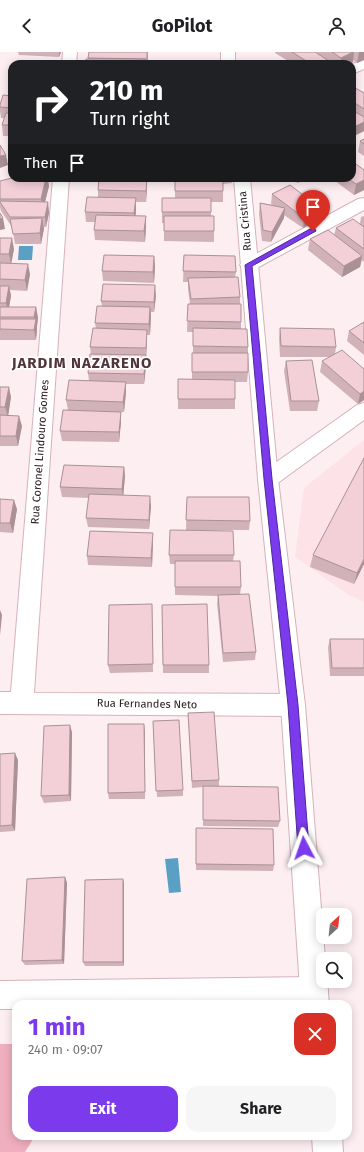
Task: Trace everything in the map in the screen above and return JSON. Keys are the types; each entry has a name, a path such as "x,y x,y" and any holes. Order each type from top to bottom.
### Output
{"street":[{"name":"Rua Coronel Lindouro Gomes","path":"11,703 61,182"},
{"name":"Rua Cristina","path":"242,182 268,479 293,705 315,998"},
{"path":"249,265 364,203"},
{"path":"268,479 364,410"},
{"name":"Rua Fernandes Neto","path":"11,703 293,705"},
{"path":"0,995 315,998"},
{"path":"327,1140 328,1152"}],"shaded area":[{"path":"364,440 364,602 349,595 295,557 304,488"},
{"path":"0,1044 12,1044 12,1140 32,1140 25,1152 0,1152"}],"water":[{"path":"19,246 33,246 32,260 18,260"},
{"path":"178,858 181,892 169,893 165,859"}],"building":[{"path":"89,52 147,52 147,59 88,58"},
{"path":"292,52 315,52 327,60 305,60"},
{"path":"332,52 353,52 341,58"},
{"path":"86,59 145,59 145,60"},
{"path":"356,88 364,93 364,109 356,104"},
{"path":"3,95 8,96 8,108 0,107"},
{"path":"356,112 364,117 364,122 356,126"},
{"path":"6,113 8,113 8,125 2,125"},
{"path":"0,145 6,155 0,156"},
{"path":"356,164 364,170 364,180 356,184 353,182 356,182"},
{"path":"8,179 8,182 45,182 41,199 0,199 0,181"},
{"path":"99,182 147,182 146,191 98,190"},
{"path":"175,182 223,182 223,191 175,191"},
{"path":"290,185 322,209 304,218 272,194"},
{"path":"87,197 136,198 134,213 85,212"},
{"path":"162,198 211,198 211,212 162,212"},
{"path":"0,201 48,202 45,217 10,217"},
{"path":"260,203 285,208 272,232 263,230"},
{"path":"96,215 146,216 144,231 94,230"},
{"path":"164,216 214,216 214,231 164,231"},
{"path":"42,218 40,233 13,234 10,219"},
{"path":"353,219 364,227 364,249 336,228"},
{"path":"328,230 362,256 344,266 310,239"},
{"path":"0,238 12,238 9,254 0,254"},
{"path":"104,255 154,256 153,272 102,271"},
{"path":"184,255 235,256 236,272 183,271"},
{"path":"0,263 28,264 25,280 0,279"},
{"path":"238,277 240,297 191,299 188,278"},
{"path":"103,284 155,285 154,302 101,301"},
{"path":"0,286 9,286 6,303 0,303"},
{"path":"188,304 241,304 241,322 187,321"},
{"path":"97,306 150,307 149,324 95,323"},
{"path":"0,307 36,307 34,317 0,317"},
{"path":"0,319 36,319 34,330 0,329"},
{"path":"364,322 364,343 349,331"},
{"path":"93,328 147,330 146,348 90,347"},
{"path":"193,328 247,329 248,347 193,346"},
{"path":"280,328 334,329 336,347 281,346"},
{"path":"342,350 364,369 364,391 360,394 322,361"},
{"path":"192,353 248,353 248,372 192,372"},
{"path":"90,354 146,355 144,374 88,373"},
{"path":"312,360 319,401 291,401 286,361"},
{"path":"178,379 235,380 235,399 178,399"},
{"path":"69,380 126,382 123,402 66,400"},
{"path":"0,387 9,387 5,407 0,407"},
{"path":"63,410 121,412 119,432 60,431"},
{"path":"0,415 19,416 16,436 0,436"},
{"path":"364,458 364,559 357,573 313,555"},
{"path":"64,465 124,467 122,489 60,487"},
{"path":"89,494 150,496 149,520 86,518"},
{"path":"187,497 249,497 250,521 186,520"},
{"path":"0,499 14,500 10,523 0,523"},
{"path":"170,530 233,531 234,555 169,555"},
{"path":"90,531 153,533 151,558 87,556"},
{"path":"175,561 240,561 241,587 175,587"},
{"path":"249,594 256,652 223,653 218,595"},
{"path":"152,604 153,664 108,665 109,605"},
{"path":"207,604 209,665 163,665 162,605"},
{"path":"330,639 364,639 364,668 332,668"},
{"path":"214,712 219,780 192,781 188,713"},
{"path":"179,720 183,790 156,791 153,721"},
{"path":"108,724 144,724 145,792 108,793"},
{"path":"70,725 69,795 41,796 44,726"},
{"path":"15,753 12,825 0,826 0,754"},
{"path":"203,786 278,787 280,821 203,820"},
{"path":"196,828 273,829 274,865 196,864"},
{"path":"65,877 62,960 22,961 27,879"},
{"path":"123,879 123,962 83,962 85,880"}],"district":[{"name":"JARDIM NAZARENO","path":"82,363"}],"route":[{"path":"304,848 293,705 268,479 249,265 313,231"}]}
